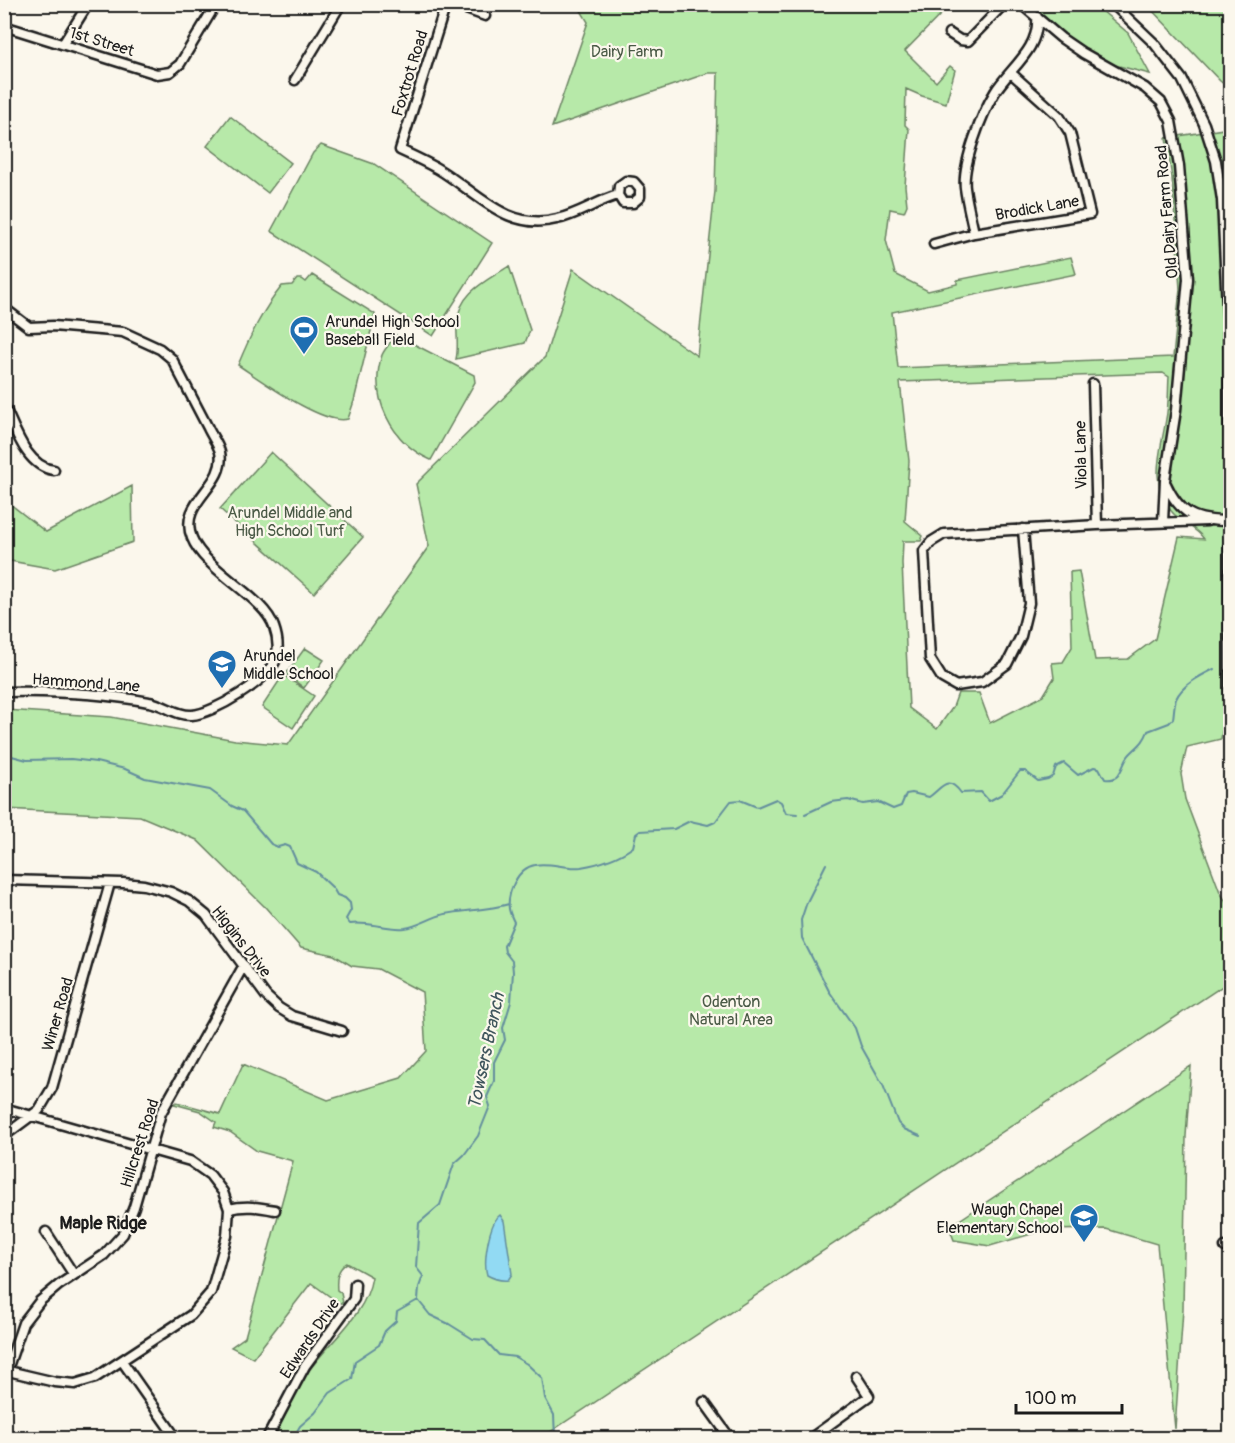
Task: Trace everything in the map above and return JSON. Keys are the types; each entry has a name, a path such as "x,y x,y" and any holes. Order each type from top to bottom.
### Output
{"street":[{"path":"63,44 88,4"},
{"name":"1st Street","path":"4,26 157,74 170,72 180,64 216,4"},
{"path":"295,80 341,4"},
{"name":"Foxtrot Road","path":"446,4 400,150 438,169 498,212 517,220 532,222 556,220 618,195"},
{"path":"452,4 485,16"},
{"path":"949,33 960,40 968,41 1004,4"},
{"name":"Old Dairy Farm Road","path":"1021,4 1061,38 1083,53 1145,88 1161,102 1171,121 1179,166 1188,279 1176,410 1165,480 1163,522"},
{"path":"1113,4 1154,43 1182,79 1204,124 1216,161 1222,200 1229,350 1230,738"},
{"path":"974,233 964,187 965,167 995,91 1032,44 1036,35 1037,17"},
{"name":"Brodick Lane","path":"934,244 974,233 1090,214 1070,133 1059,116 1011,73"},
{"name":"Hammond Lane","path":"4,308 29,327 53,326 123,332 160,349 172,359 220,452 219,470 192,509 189,523 192,538 205,556 258,605 274,624 278,642 276,660 268,672 218,707 191,716 177,713 152,702 106,696 58,692 4,692"},
{"name":"Viola Lane","path":"1094,384 1097,525"},
{"path":"4,406 19,438 32,458 48,469 54,470"},
{"path":"1165,480 1178,505 1191,515 1207,521"},
{"path":"1023,529 1029,603 1021,636 1007,664 982,682 956,686 942,678 930,659 924,551 931,542 944,534 1023,529 1097,525 1229,521"},
{"name":"Higgins Drive","path":"4,880 144,885 171,892 189,901 206,915 266,996 279,1008 292,1016 342,1031"},
{"name":"Winer Road","path":"4,1136 39,1110 52,1088 110,884"},
{"name":"Hillcrest Road","path":"6,1370 23,1323 40,1301 104,1255 123,1234 134,1208 161,1113 244,965"},
{"path":"4,1108 190,1161 210,1175 223,1192 229,1209 227,1236 211,1292 191,1315 94,1378 75,1384 55,1382 6,1370"},
{"path":"229,1209 259,1206 275,1210"},
{"path":"46,1232 74,1275"},
{"name":"Edwards Drive","path":"267,1438 305,1366 354,1299 354,1284"},
{"path":"122,1361 176,1438"},
{"path":"811,1438 869,1396 856,1376"},
{"path":"704,1402 730,1438"}],"green space":[{"name":"Odenton Natural Area","path":"581,5 950,5 905,51 936,82 950,66 955,70 946,103 906,89 905,125 909,129 905,186 907,205 904,212 890,209 886,240 895,274 928,291 957,284 957,280 1071,257 1076,274 892,312 898,368 1173,357 1180,289 1172,178 1166,138 1230,128 1230,741 1222,732 1221,739 1187,747 1181,774 1185,799 1220,892 1230,909 1230,981 541,1438 274,1438 308,1372 355,1316 368,1291 372,1277 347,1263 339,1271 337,1278 337,1290 341,1293 343,1303 339,1303 311,1283 253,1358 231,1347 245,1337 293,1161 257,1151 230,1132 214,1127 216,1122 200,1111 174,1104 177,1102 220,1114 243,1064 328,1100 401,1078 426,1051 422,992 378,969 352,966 334,955 301,948 266,908 197,840 140,816 5,809 5,710 111,717 235,740 288,745 429,546 416,484 545,357 573,269 697,356 715,191 718,73 708,73 552,127 588,22 580,9","holes":["1163,373 1169,377 1168,408 1158,467 1160,490 1172,512 1204,539 1179,537 1155,639 1128,659 1095,660 1079,571 1070,572 1072,647 1063,662 1052,663 1054,678 1043,696 990,723 979,693 958,693 953,707 937,729 909,708 903,541 921,541 923,536 905,521 909,461 900,382"]},
{"path":"1030,5 1095,5 1128,33 1150,74 1115,65 1077,44"},
{"path":"1147,5 1230,5 1230,89 1220,81"},
{"path":"230,116 291,163 268,193 207,146"},
{"path":"321,145 374,164 492,243 433,336 271,231 313,153"},
{"path":"509,266 530,330 525,343 456,359 457,322 463,302 476,288"},
{"name":"Arundel High School Baseball Field","path":"312,275 375,314 348,419 324,416 308,409 238,365 257,324 282,286 292,285 297,279 306,282"},
{"path":"396,335 474,375 475,382 431,460 405,442 387,417 381,402 378,371 382,355"},
{"name":"Arundel Middle and High School Turf","path":"271,452 363,537 314,593 220,509"},
{"path":"132,486 133,542 55,569 5,560 5,500 46,532"},
{"path":"305,648 324,660 304,688 286,674"},
{"path":"283,675 314,696 293,728 262,707"},
{"path":"1191,1066 1186,1136 1183,1309 1175,1429 1157,1244 1106,1229 1045,1230 990,1246 954,1240 949,1227"}],"water":[{"path":"500,1215 504,1221 512,1274 508,1280 500,1280 487,1275 486,1269 486,1252 490,1234"}],"waterway":[{"name":"Towsers Branch","path":"805,814 831,802 848,800 863,804 878,802 893,809 901,806 906,794 929,797 945,784 952,784 961,793 981,792 989,801 1002,794 1020,771 1025,771 1038,781 1053,776 1056,767 1064,763 1078,775 1094,767 1099,768 1105,779 1115,778 1148,731 1169,723 1173,719 1176,699 1182,689 1214,669"},
{"path":"4,754 27,760 71,759 96,762 125,769 145,778 210,790 243,811 271,844 278,847 285,845 290,847 297,863 316,872 337,895 345,898 350,903 351,910 346,919 350,924 405,928 445,914 509,904"},
{"name":"Towsers Branch","path":"293,1438 300,1426 315,1413 330,1393 352,1379 355,1361 379,1345 385,1331 396,1321 397,1312 418,1300 423,1276 416,1267 419,1223 440,1205 454,1164 478,1136 490,1106 487,1097 494,1081 494,1062 505,1040 503,1028 511,1002 512,961 505,952 504,946 514,922 509,911 509,903 514,882 518,876 535,865 581,867 608,860 633,847 636,834 640,831 674,829 690,821 708,825 715,822 731,801 740,800 757,807 776,799 781,802 786,813 797,814"},
{"path":"826,864 807,902 801,920 802,938 829,991 855,1028 861,1046 883,1085 898,1123 904,1129 920,1136"},
{"path":"418,1300 430,1315 473,1339 485,1340 499,1355 515,1357 527,1364 542,1378 545,1398 554,1415 555,1438"}],"place":[{"name":"Arundel High School Baseball Field","path":"304,356"},
{"name":"Arundel Middle School","path":"222,690"},
{"name":"Waugh Chapel Elementary School","path":"1084,1244"}],"district":[{"name":"Maple Ridge","path":"103,1223"}],"park label":[{"name":"Dairy Farm","path":"627,51"}]}
